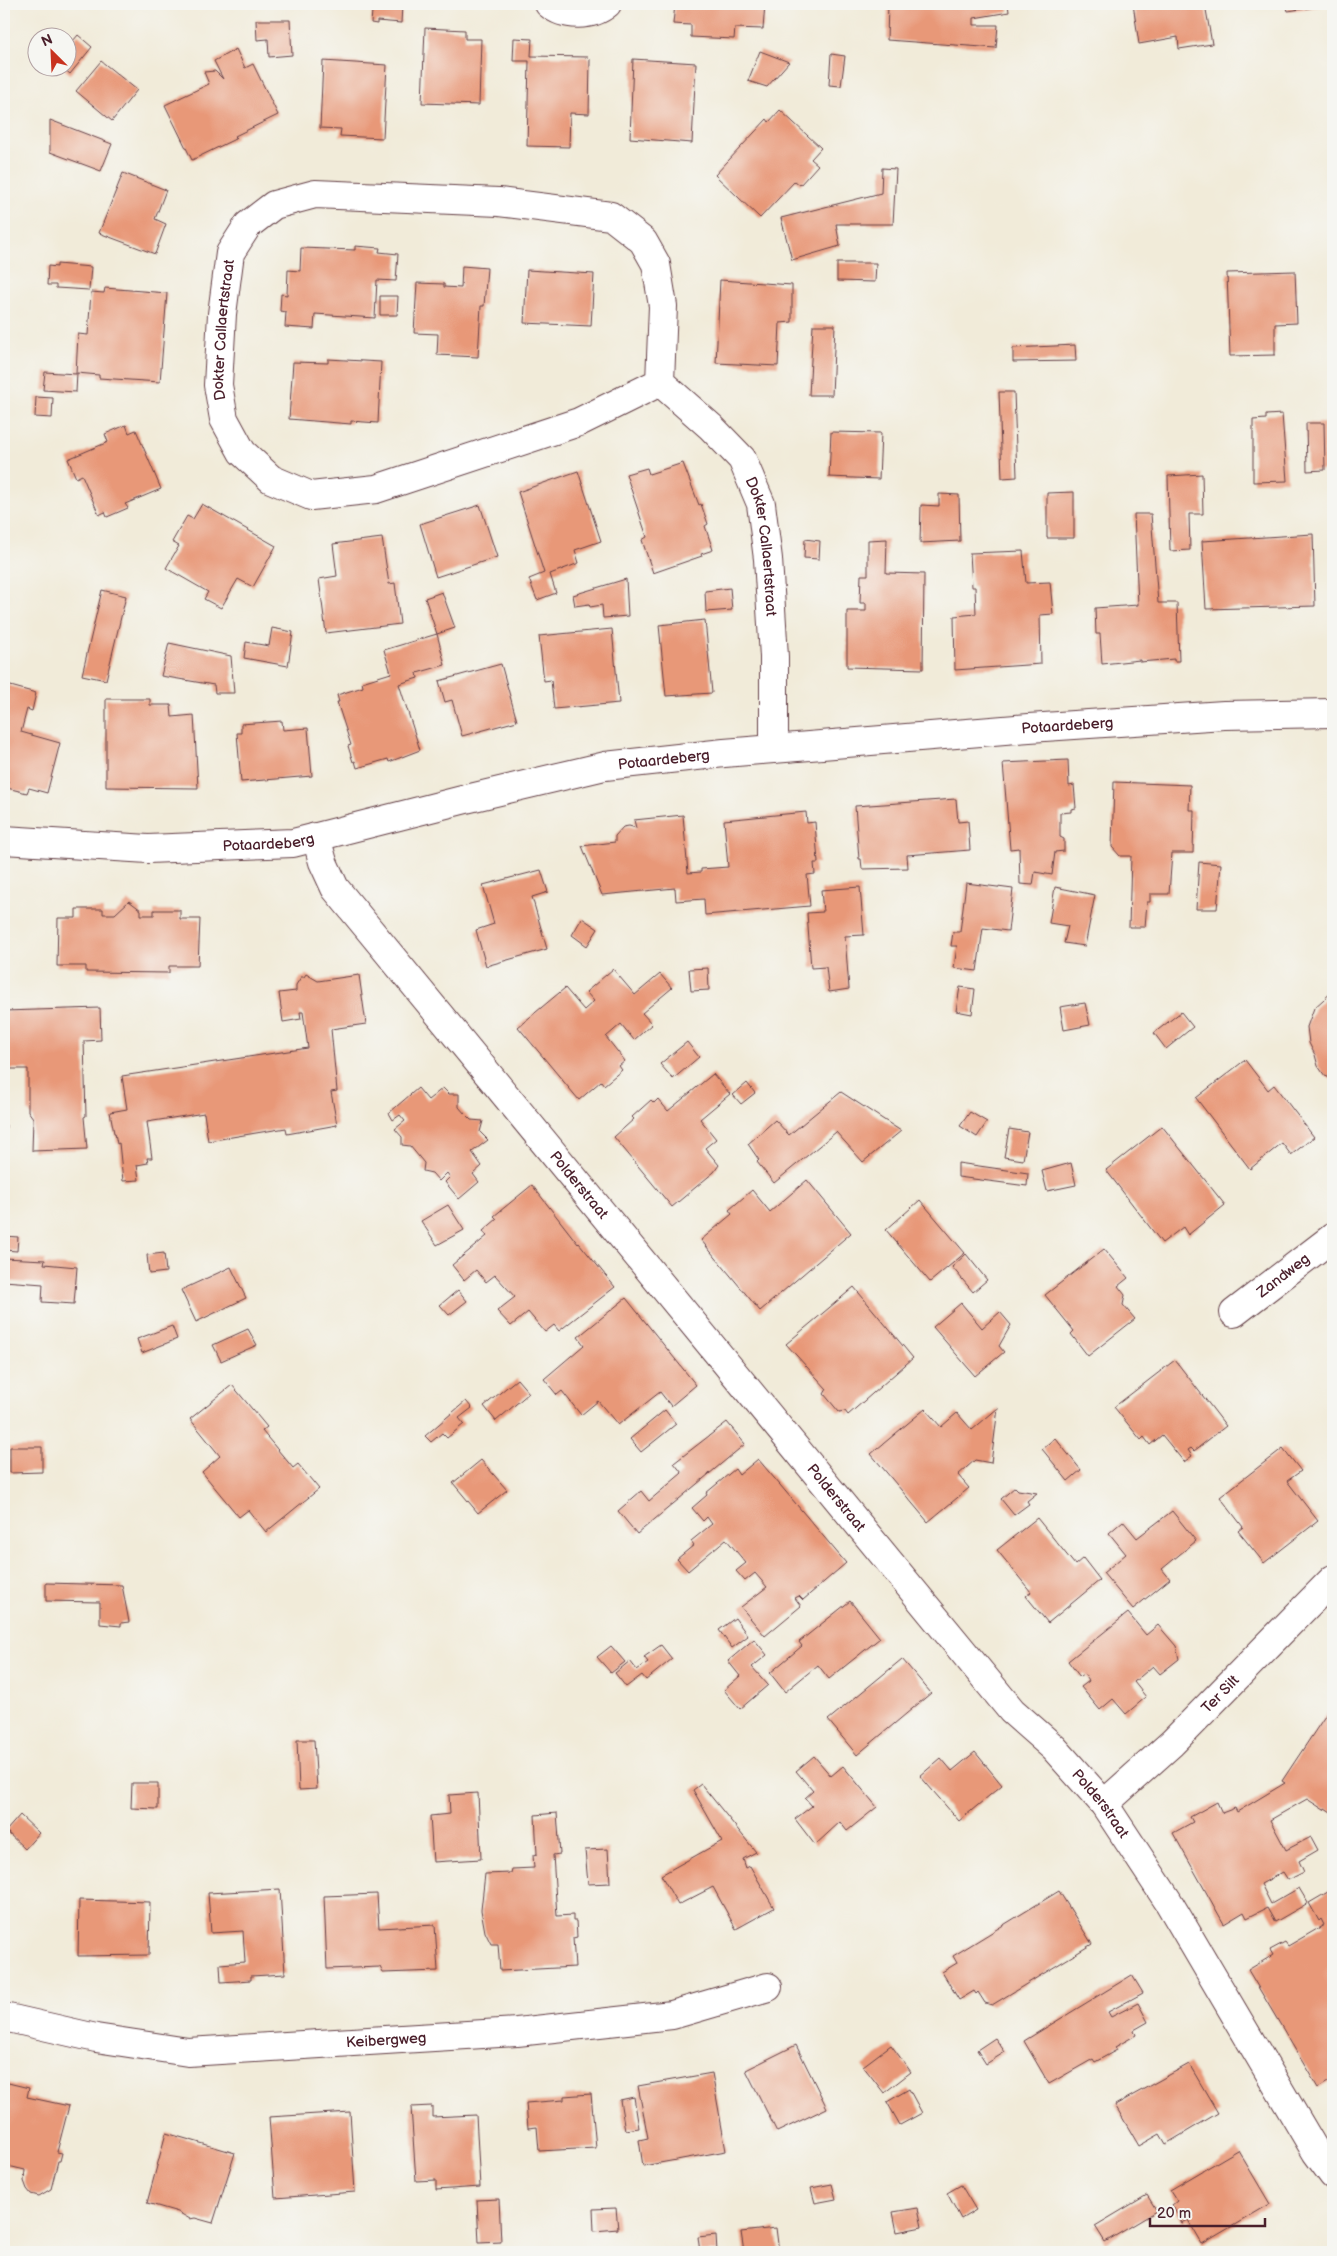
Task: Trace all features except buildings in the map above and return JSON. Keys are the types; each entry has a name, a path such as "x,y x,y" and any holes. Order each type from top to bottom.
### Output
{"street":[{"path":"549,4 573,14 601,10 607,4"},
{"name":"Dokter Callaertstraat","path":"315,194 499,202 611,216 643,240 656,264 663,306 660,382 579,422 376,489 311,496 271,480 242,452 224,419 218,385 222,314 230,253 248,225 274,205 315,194"},
{"name":"Dokter Callaertstraat","path":"660,382 711,427 742,459 761,504 768,559 774,658 774,749"},
{"name":"Potaardeberg","path":"4,840 148,849 293,843 605,766 774,749 1224,715 1333,713"},
{"name":"Polderstraat","path":"316,837 323,862 335,888 1012,1711 1054,1748 1104,1804 1168,1901 1316,2152 1333,2175"},
{"name":"Zandweg","path":"1234,1313 1333,1237"},
{"name":"Ter Silt","path":"1104,1804 1172,1744 1333,1579"},
{"name":"Keibergweg","path":"4,2017 96,2038 188,2052 486,2035 672,2015 768,1986"}]}
